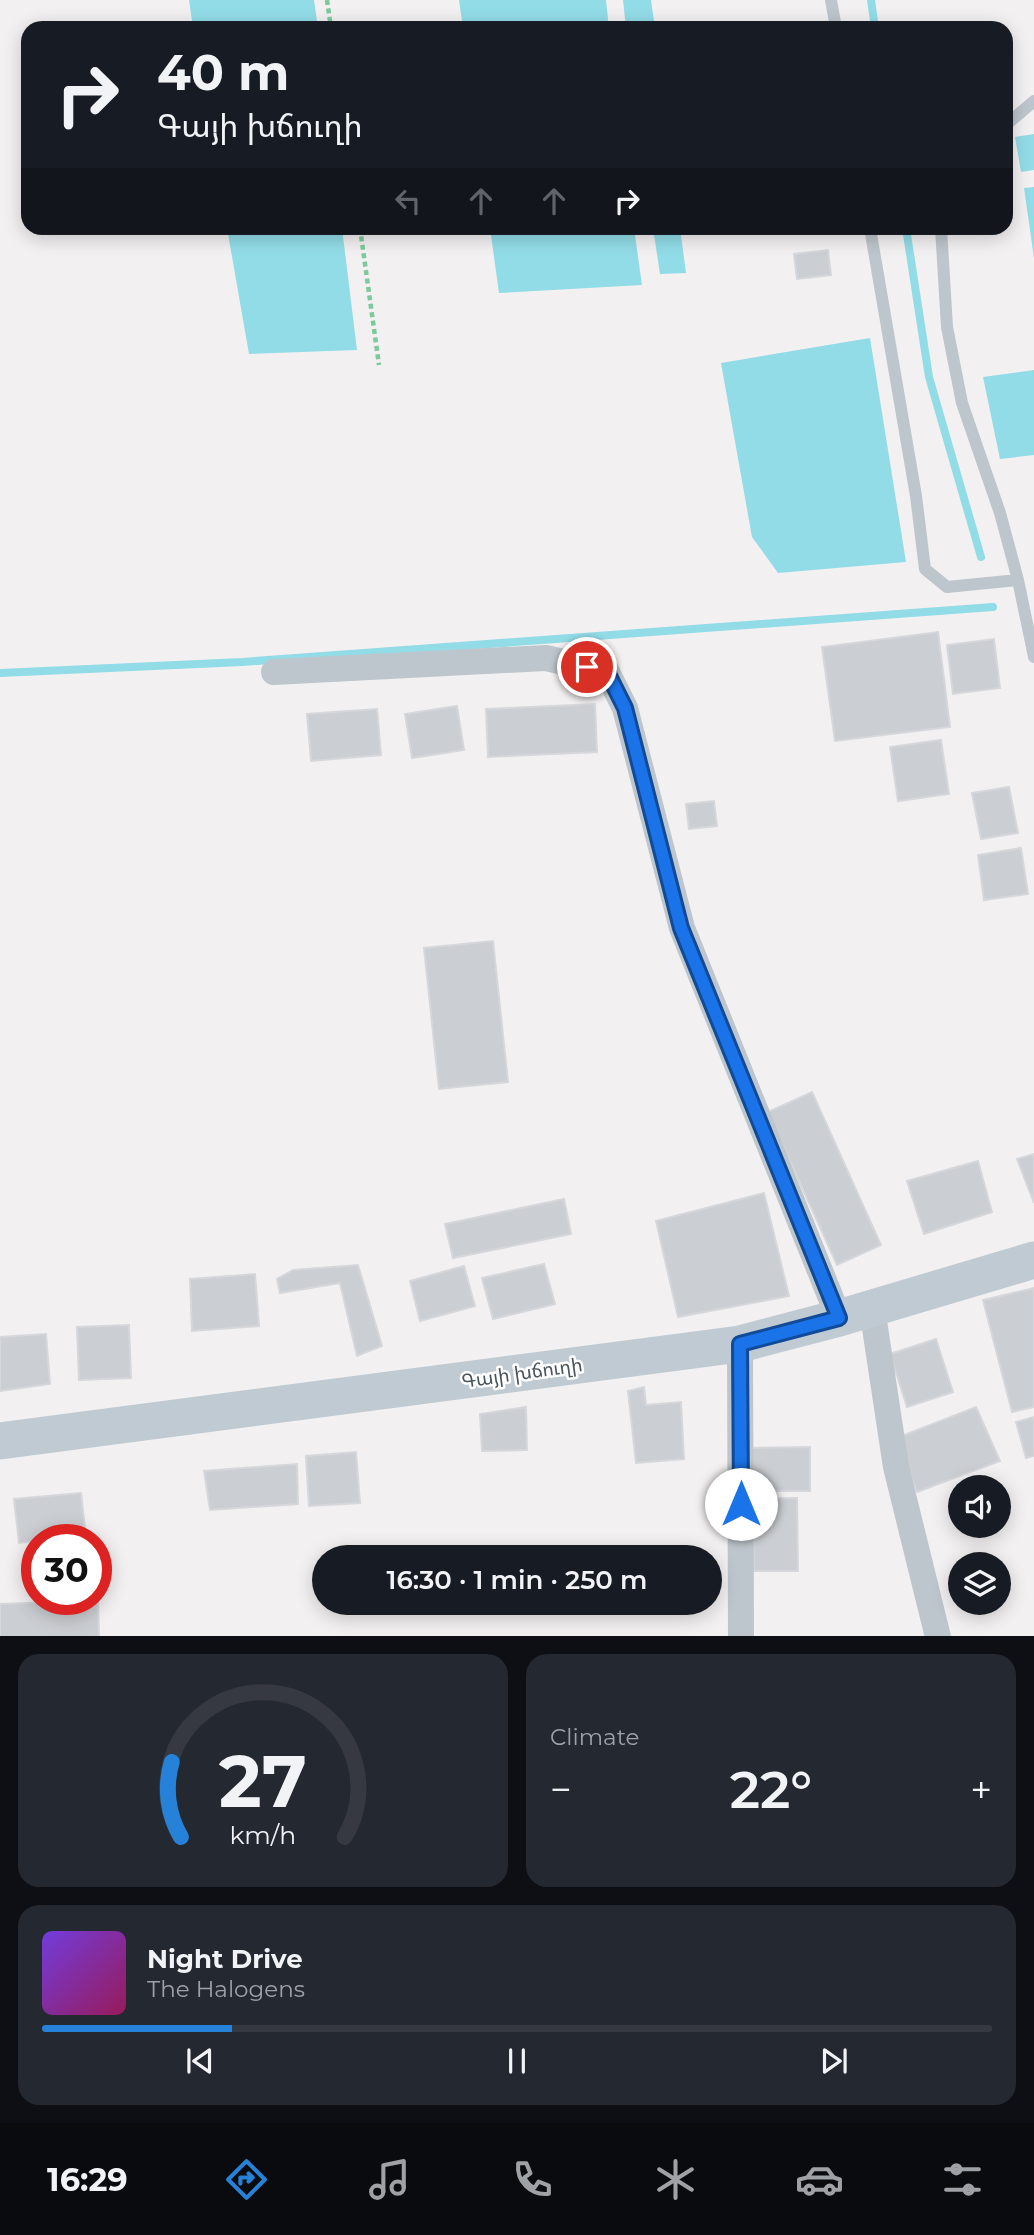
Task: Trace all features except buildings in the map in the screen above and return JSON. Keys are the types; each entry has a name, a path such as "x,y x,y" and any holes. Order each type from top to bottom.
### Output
{"main road":[{"name":"Գայի խճուղի","path":"0,1441 740,1344 1034,1260"}],"street":[{"path":"274,672 546,658 607,672 625,708 681,928 855,1313 897,1467 938,1636"},
{"path":"740,1344 741,1636"}],"lane":[{"path":"831,0 835,21"},
{"path":"1013,119 1034,101"},
{"path":"871,235 916,496 925,569 947,587 1018,580"},
{"path":"941,235 947,327 962,403 1000,513 1018,580 1034,657"}],"path":[{"path":"327,0 330,21"},
{"path":"361,235 379,365"}],"water":[{"path":"189,0 314,0 317,21 192,21"},
{"path":"459,0 606,0 608,21 462,21"},
{"path":"623,0 651,0 654,21 625,21"},
{"path":"1034,134 1034,170 1021,172 1015,137"},
{"path":"1034,187 1034,258 1024,188"},
{"path":"228,235 343,235 357,350 249,354"},
{"path":"491,235 635,235 642,285 499,293"},
{"path":"654,235 681,235 686,273 660,274"},
{"path":"870,338 906,562 778,573 752,537 721,363"},
{"path":"1034,370 1034,455 1000,459 983,377"}],"waterway":[{"path":"871,0 874,21"},
{"path":"907,235 929,377 981,557"},
{"path":"0,673 242,662 993,607"}],"route":[{"path":"587,667 607,672 625,708 681,928 839,1318 740,1344 741,1504"}]}
